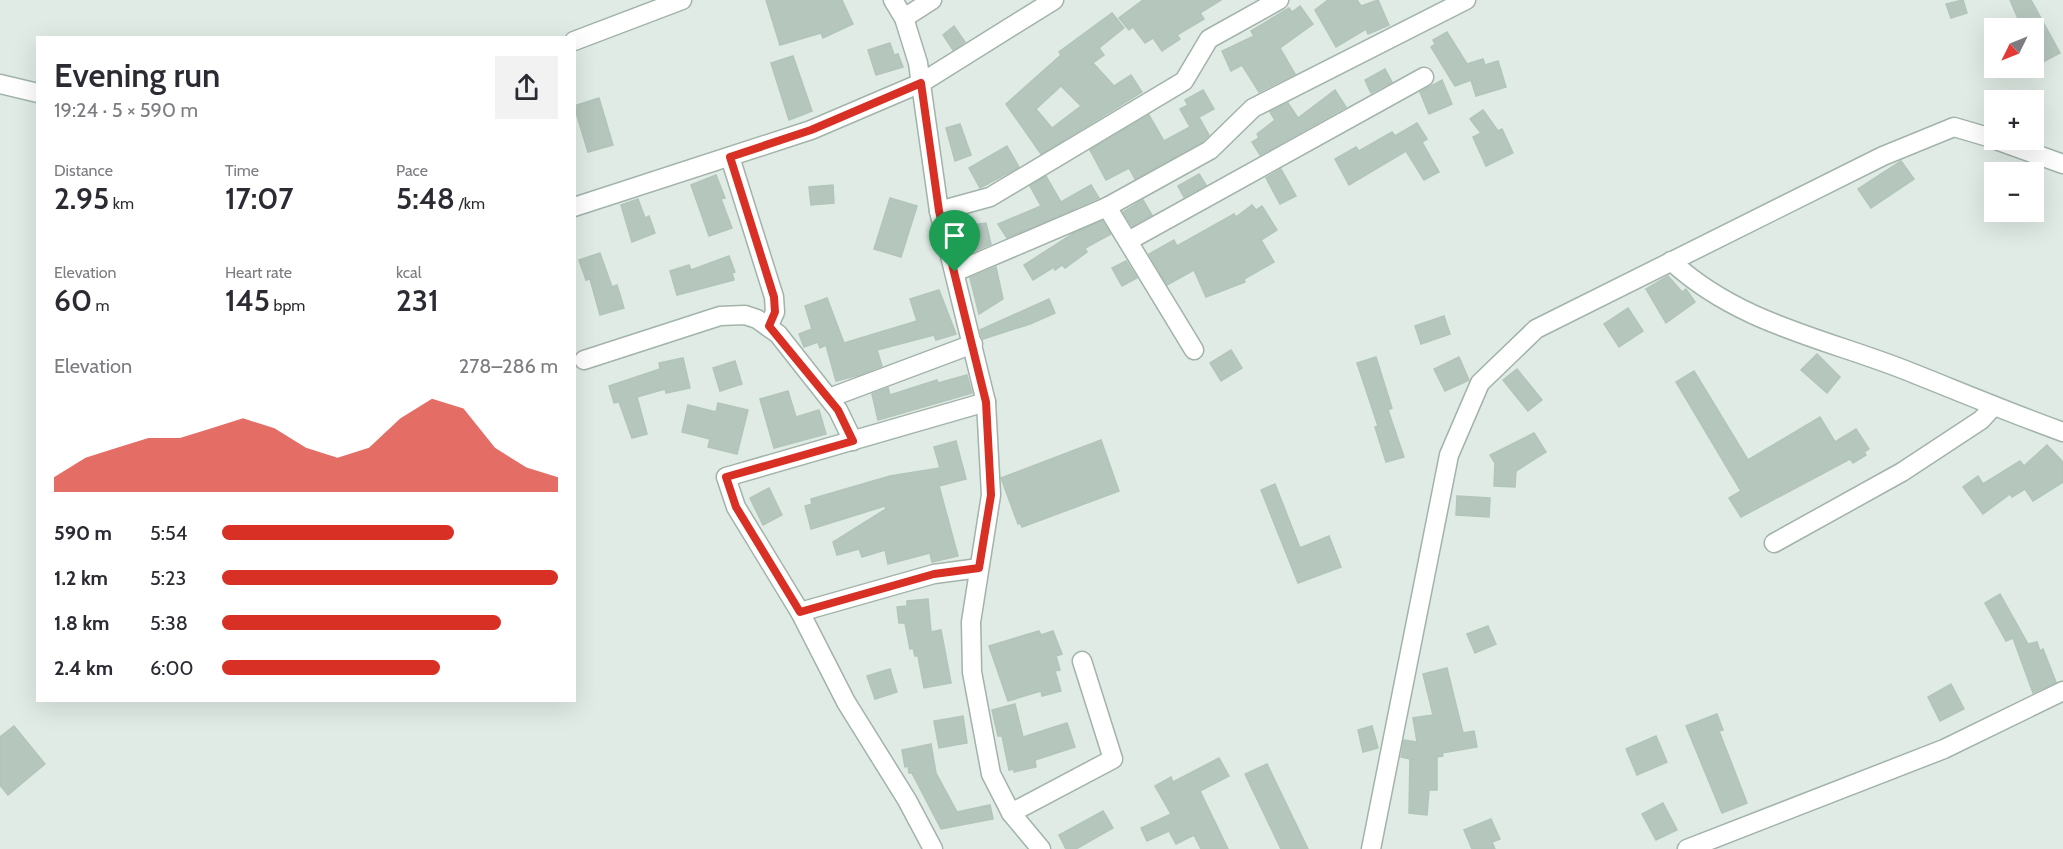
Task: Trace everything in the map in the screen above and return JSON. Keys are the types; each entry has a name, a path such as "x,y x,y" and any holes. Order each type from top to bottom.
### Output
{"street":[{"path":"576,40 682,0"},
{"path":"893,0 904,18 918,63 939,211 986,402 991,495 971,622 972,672 991,774 1011,813 1041,849"},
{"path":"904,18 932,0"},
{"path":"576,206 811,130 921,83 1054,0"},
{"path":"939,211 990,197 1184,81 1209,39 1279,0"},
{"path":"955,272 1107,207 1210,150 1253,108 1466,0"},
{"path":"1128,241 1424,77"},
{"path":"0,84 36,93"},
{"path":"1371,849 1449,455 1480,384 1536,328 1883,156 1954,127 1984,136"},
{"path":"2025,150 2063,164"},
{"path":"730,157 774,297 775,312 769,326"},
{"path":"1107,207 1194,350"},
{"path":"1671,261 1710,293 1749,314 1905,370 1993,407 2063,432"},
{"path":"584,360 720,316 745,315 769,326 829,398 853,441"},
{"path":"829,398 972,344"},
{"path":"933,849 907,800 846,702 800,612 736,507 726,477 986,402"},
{"path":"1774,543 1902,472 1981,420 1993,407"},
{"path":"800,612 934,574 979,568"},
{"path":"1011,813 1113,759 1082,661"},
{"path":"1687,849 1944,749 2063,691"}],"building":[{"path":"766,0 842,0 853,24 823,38 821,33 780,45"},
{"path":"1143,0 1221,0 1200,13 1204,19 1177,35 1180,39 1162,51 1153,38 1145,43 1133,27 1129,30 1119,18"},
{"path":"1328,0 1357,0 1361,6 1378,0 1389,25 1368,34 1366,29 1336,47 1315,10"},
{"path":"1963,0 1967,13 1951,18 1946,4"},
{"path":"2010,0 2031,0 2041,18 2018,18"},
{"path":"1300,6 1313,24 1280,48 1295,74 1259,92 1242,65 1231,71 1222,51 1254,36 1251,31 1289,8 1292,12"},
{"path":"1112,13 1124,28 1099,48 1104,55 1093,63 1114,86 1131,75 1142,92 1041,154 1006,104 1061,55 1059,52","holes":["1061,86 1081,106 1052,128 1036,109"]},
{"path":"2044,24 2060,53 2044,61"},
{"path":"954,26 965,42 953,50 943,35"},
{"path":"1447,32 1467,64 1483,59 1485,65 1498,61 1506,87 1476,96 1471,80 1455,86 1431,47 1435,44 1433,40"},
{"path":"890,43 894,55 898,54 903,67 876,75 868,50"},
{"path":"793,56 812,111 789,120 771,63"},
{"path":"1385,69 1392,82 1371,93 1365,80"},
{"path":"1442,80 1452,104 1429,114 1420,92"},
{"path":"1203,90 1214,109 1199,117 1209,135 1203,141 1135,179 1129,168 1106,180 1090,150 1149,115 1164,141 1190,127 1180,109 1188,105 1185,100"},
{"path":"1335,90 1346,107 1260,155 1252,142 1259,138 1257,134 1275,120 1270,112 1288,103 1298,118"},
{"path":"599,98 613,145 588,152 576,105"},
{"path":"1483,110 1498,131 1502,129 1513,153 1486,166 1473,137 1481,133 1470,119"},
{"path":"1417,123 1427,139 1422,142 1439,172 1424,180 1406,151 1349,185 1335,159 1356,147 1359,151 1392,132 1395,136"},
{"path":"960,124 971,155 955,161 946,128"},
{"path":"1007,146 1019,167 980,188 969,168"},
{"path":"1901,161 1914,179 1871,208 1858,189"},
{"path":"1281,169 1296,196 1280,204 1266,178"},
{"path":"1199,174 1206,185 1184,197 1178,186"},
{"path":"716,175 725,198 721,199 732,228 709,236 691,185"},
{"path":"1046,176 1061,202 1091,185 1099,198 1007,238 998,224 1041,206 1030,186"},
{"path":"833,185 834,203 811,205 809,187"},
{"path":"890,198 917,206 901,257 874,249"},
{"path":"638,199 645,218 649,216 655,233 632,242 621,205"},
{"path":"1143,200 1152,215 1132,226 1123,212"},
{"path":"1252,205 1256,210 1262,206 1277,230 1261,240 1274,262 1244,279 1245,282 1206,297 1194,270 1167,285 1149,254 1174,240 1177,246 1234,214 1236,217"},
{"path":"1102,221 1111,234 1085,248 1087,252 1065,268 1062,265 1055,270 1054,267 1033,280 1024,265 1074,233"},
{"path":"986,223 991,244 965,255 968,253 964,226"},
{"path":"600,253 612,287 617,285 624,308 600,315 590,279 586,280 579,260"},
{"path":"729,256 735,272 732,273 734,280 677,295 670,271 689,265 691,270"},
{"path":"1126,261 1137,278 1122,286 1112,268"},
{"path":"996,267 1003,299 979,314 970,278"},
{"path":"1668,276 1682,292 1686,289 1695,302 1666,323 1646,289"},
{"path":"939,290 956,334 936,340 934,335 877,350 882,366 859,375 836,381 826,345 820,348 818,342 804,347 799,334 812,329 805,306 827,298 844,343 917,321 910,299"},
{"path":"1049,299 1055,313 1030,324 983,339 980,330"},
{"path":"1628,308 1643,331 1619,347 1604,324"},
{"path":"1444,316 1450,334 1421,344 1415,326"},
{"path":"1231,350 1242,368 1221,381 1210,363"},
{"path":"1817,354 1840,377 1827,393 1801,370"},
{"path":"1376,357 1392,408 1388,410 1404,457 1386,462 1375,427 1378,426 1357,363"},
{"path":"1459,357 1469,380 1445,391 1434,369"},
{"path":"683,358 690,388 666,393 665,389 637,397 647,434 632,438 619,402 614,403 609,386 660,369 659,363"},
{"path":"735,361 742,384 720,391 713,368"},
{"path":"1517,369 1542,400 1528,411 1503,380"},
{"path":"1694,371 1748,460 1820,417 1835,442 1856,429 1869,449 1864,452 1866,455 1853,463 1850,459 1741,517 1729,498 1741,491 1676,382"},
{"path":"967,375 972,393 878,420 872,394 888,388 890,395 937,380 938,383"},
{"path":"788,391 796,417 819,410 826,434 774,448 760,399"},
{"path":"718,403 748,410 737,454 708,447 710,439 682,432 688,405 716,412"},
{"path":"1534,433 1546,452 1516,471 1515,487 1494,486 1495,463 1490,455"},
{"path":"1101,440 1119,491 1022,527 1020,523 1018,524 1001,478"},
{"path":"956,441 966,479 939,486 958,556 932,562 930,553 888,564 885,550 862,557 859,549 837,555 833,542 886,509 885,506 811,529 805,506 812,504 811,499 890,476 940,468 934,447"},
{"path":"2047,445 2063,462 2063,482 2033,501 2025,489 2012,497 2010,494 1983,514 1963,487 1978,476 1983,484 2020,461 2024,466"},
{"path":"1275,484 1300,548 1329,536 1341,567 1298,583 1261,490"},
{"path":"769,488 782,515 763,525 750,498"},
{"path":"1457,496 1490,498 1489,517 1456,515"},
{"path":"2000,594 2028,644 2037,642 2040,651 2043,649 2056,682 2033,693 2013,638 2006,641 1985,603"},
{"path":"928,599 931,632 941,630 951,683 924,688 918,656 915,656 913,648 910,649 905,623 899,623 897,607 907,606 907,601"},
{"path":"1488,626 1496,644 1475,653 1467,634"},
{"path":"1039,631 1041,635 1053,631 1062,654 1056,656 1060,670 1055,671 1061,691 1042,696 1041,691 1008,701 989,646"},
{"path":"1447,668 1463,733 1474,731 1477,747 1442,753 1443,756 1437,757 1437,790 1429,790 1427,815 1409,813 1410,759 1401,757 1404,740 1417,742 1413,718 1433,715 1423,674"},
{"path":"890,669 897,692 875,699 867,676"},
{"path":"1951,684 1964,709 1940,721 1928,697"},
{"path":"1015,704 1023,737 1067,723 1075,747 1035,760 1036,767 1014,772 1014,769 1009,770 1002,736 998,736 992,710"},
{"path":"1717,714 1723,730 1719,731 1747,803 1722,813 1686,726"},
{"path":"963,716 967,743 939,748 934,721"},
{"path":"14,726 45,764 8,795 0,785 0,737"},
{"path":"1372,726 1378,748 1363,752 1358,730"},
{"path":"1656,736 1667,762 1637,775 1626,749"},
{"path":"931,744 936,773 957,812 990,805 993,819 941,829 912,773 909,773 908,766 905,767 902,750"},
{"path":"1219,758 1229,776 1200,791 1228,849 1201,849 1194,835 1176,844 1169,831 1147,841 1141,828 1171,814 1155,786 1171,777 1173,782"},
{"path":"1267,764 1308,849 1281,849 1245,774"},
{"path":"1663,803 1677,830 1656,840 1642,814"},
{"path":"1103,811 1113,828 1076,849 1066,849 1059,835"},
{"path":"1491,819 1500,839 1492,842 1495,849 1472,849 1464,830"}],"route":[{"path":"921,83 939,211 955,272 986,402 990,451 989,520 979,568 934,574 800,612 736,507 726,477 853,441 838,410 778,334 769,326 775,312 774,297 730,157 811,130 921,83"}]}
